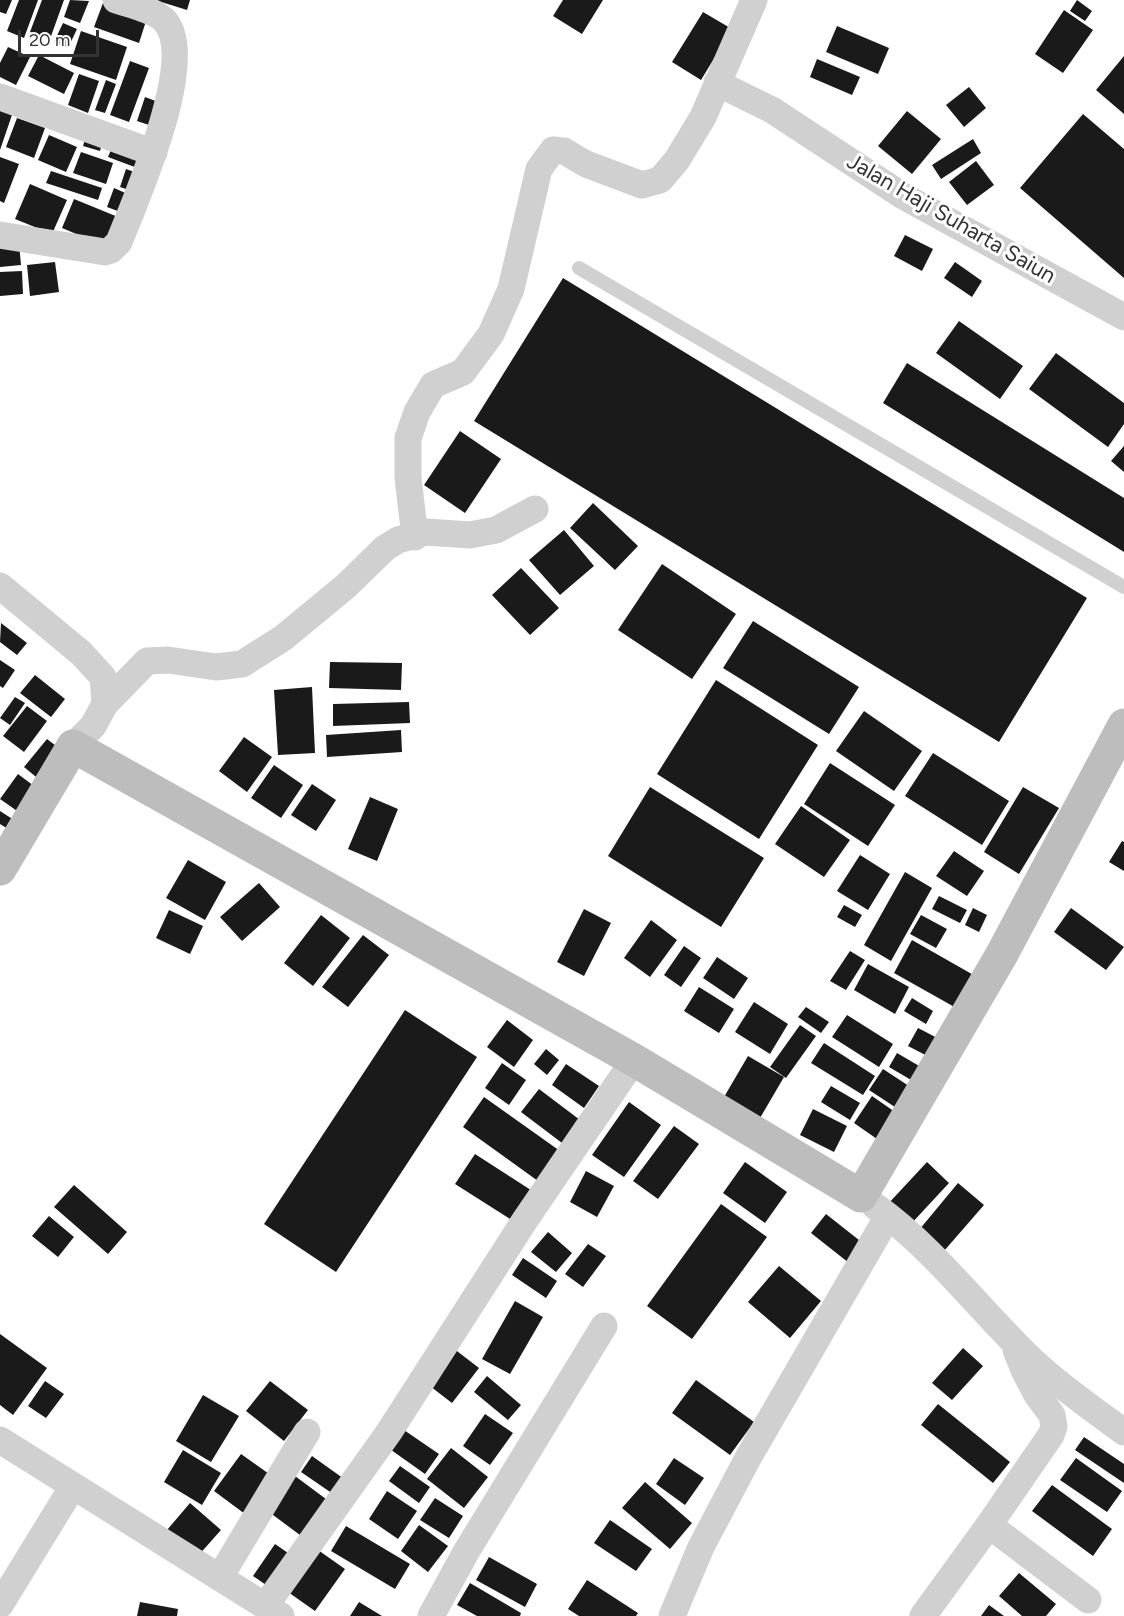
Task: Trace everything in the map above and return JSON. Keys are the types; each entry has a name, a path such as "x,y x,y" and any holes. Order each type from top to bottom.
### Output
{"street":[{"path":"0,235 105,252 111,250 119,242 154,153 166,114 175,52 174,40 163,20 150,12 116,0"},
{"path":"415,537 408,478 408,438 417,412 433,385 463,372 491,334 511,289 539,168 555,149 564,151 586,164 642,185 660,180 677,160 698,124 754,0"},
{"name":"Jalan Haji Suharta Saiun","path":"717,82 772,110 903,196 1124,317"},
{"path":"0,97 154,153"},
{"path":"0,869 74,746 93,726 105,704 147,661 168,660 216,667 242,663 283,638 346,586 385,548 398,540 426,532 470,535 496,530 535,509"},
{"path":"0,586 81,653 96,669 103,677 105,704"},
{"path":"861,1196 1002,954 1124,725"},
{"path":"74,746 634,1060 861,1196 888,1216 942,1264 1035,1362 1124,1432"},
{"path":"0,1440 274,1611 525,1220 634,1060"},
{"path":"672,1616 701,1547 748,1458 888,1216"},
{"path":"431,1616 466,1552 604,1326"},
{"path":"923,1616 989,1525 1051,1435 1054,1427 1052,1415 1037,1395 1024,1370 1012,1338"},
{"path":"220,1577 308,1432"},
{"path":"0,1605 73,1486"},
{"path":"989,1525 1088,1600"}],"lane":[{"path":"579,268 1124,587"}],"building":[{"path":"0,0 12,0 6,14 0,12"},
{"path":"19,0 38,0 24,38 7,31"},
{"path":"42,0 64,0 50,39 30,32"},
{"path":"70,0 89,1 80,23 64,17"},
{"path":"155,0 190,0 187,10"},
{"path":"563,0 603,0 582,34 553,16"},
{"path":"1077,0 1092,11 1085,21 1070,11"},
{"path":"103,3 147,18 139,43 94,27"},
{"path":"1064,10 1093,30 1063,73 1035,54"},
{"path":"703,12 732,29 701,80 672,62"},
{"path":"63,23 77,29 68,48 54,42"},
{"path":"837,26 889,48 878,74 826,52"},
{"path":"81,31 127,47 116,80 70,64"},
{"path":"8,47 30,57 16,85 0,77 0,63"},
{"path":"39,55 74,73 64,94 28,76"},
{"path":"1124,56 1124,114 1096,90"},
{"path":"817,59 860,77 852,95 810,77"},
{"path":"130,61 149,68 129,122 110,115"},
{"path":"79,74 99,81 88,113 68,105"},
{"path":"106,80 116,84 105,113 95,110"},
{"path":"969,87 986,108 964,127 946,105"},
{"path":"145,97 161,103 152,126 137,121"},
{"path":"0,108 13,112 0,150"},
{"path":"907,111 941,139 912,174 878,146"},
{"path":"1083,114 1124,149 1124,278 1020,188"},
{"path":"17,118 45,128 34,158 6,147"},
{"path":"87,133 104,137 100,151 83,146"},
{"path":"49,135 77,147 66,172 38,160"},
{"path":"973,139 981,153 941,179 932,165"},
{"path":"113,145 145,157 140,169 108,157"},
{"path":"81,152 113,163 106,184 73,173"},
{"path":"0,157 19,164 4,203 0,201"},
{"path":"976,161 994,185 967,205 949,182"},
{"path":"126,169 137,173 132,191 120,187"},
{"path":"51,171 102,188 98,200 46,183"},
{"path":"30,184 67,200 52,234 15,219"},
{"path":"114,188 130,195 123,213 107,207"},
{"path":"74,199 118,217 105,246 62,228"},
{"path":"905,235 933,249 922,271 894,256"},
{"path":"19,243 21,265 0,267 0,245"},
{"path":"55,262 59,292 30,296 27,265"},
{"path":"955,262 982,281 972,297 944,278"},
{"path":"22,271 23,294 0,296 0,272"},
{"path":"563,278 1087,598 999,742 474,421"},
{"path":"959,321 1023,366 1000,399 936,353"},
{"path":"1056,353 1124,403 1124,424 1108,447 1029,389"},
{"path":"907,363 1124,498 1124,552 883,403"},
{"path":"460,431 501,459 465,513 424,485"},
{"path":"1124,446 1124,472 1111,461"},
{"path":"593,503 638,546 615,570 570,528"},
{"path":"564,530 594,566 560,595 529,560"},
{"path":"662,564 736,614 692,679 618,630"},
{"path":"521,568 559,608 530,635 492,595"},
{"path":"753,621 859,687 829,734 723,668"},
{"path":"1,623 27,643 17,655 0,642"},
{"path":"0,660 15,670 3,688 0,686"},
{"path":"330,662 402,663 401,690 329,688"},
{"path":"35,675 65,699 51,717 20,693"},
{"path":"716,680 818,745 759,839 657,774"},
{"path":"312,687 315,753 278,755 274,690"},
{"path":"15,697 25,703 10,725 0,718"},
{"path":"409,702 410,723 333,726 333,704"},
{"path":"27,706 47,721 24,752 3,736"},
{"path":"864,711 922,751 894,791 836,751"},
{"path":"401,730 402,752 327,757 326,735"},
{"path":"244,737 272,757 247,792 219,771"},
{"path":"47,739 64,752 41,781 24,767"},
{"path":"933,753 1009,801 982,845 905,796"},
{"path":"830,763 895,805 868,846 804,804"},
{"path":"274,765 303,785 281,818 251,798"},
{"path":"18,774 38,789 20,813 0,799"},
{"path":"312,784 336,800 316,831 291,815"},
{"path":"650,787 764,858 721,927 608,856"},
{"path":"1023,787 1059,808 1019,874 984,852"},
{"path":"370,797 398,809 377,861 348,849"},
{"path":"801,806 850,840 824,877 775,844"},
{"path":"0,811 14,820 8,829 0,824"},
{"path":"1122,841 1124,842 1124,871 1109,862"},
{"path":"954,851 984,871 967,896 936,876"},
{"path":"860,855 890,874 868,910 837,891"},
{"path":"188,860 226,882 205,920 166,898"},
{"path":"905,872 932,888 891,961 864,945"},
{"path":"259,883 280,907 242,941 220,917"},
{"path":"939,896 967,910 960,923 932,909"},
{"path":"844,905 862,915 855,927 837,917"},
{"path":"973,908 987,915 979,932 965,925"},
{"path":"1071,908 1124,947 1106,970 1054,932"},
{"path":"584,909 611,923 584,976 557,962"},
{"path":"169,910 203,926 190,954 156,938"},
{"path":"321,915 350,938 313,986 284,963"},
{"path":"921,915 947,929 936,948 910,934"},
{"path":"651,920 677,940 650,977 624,958"},
{"path":"363,935 389,955 348,1007 322,987"},
{"path":"912,940 977,977 958,1009 894,973"},
{"path":"684,946 701,958 681,987 664,975"},
{"path":"850,951 865,960 846,990 830,981"},
{"path":"717,957 748,978 734,999 703,978"},
{"path":"868,964 909,987 895,1014 854,990"},
{"path":"699,987 734,1009 719,1033 684,1011"},
{"path":"912,998 933,1011 926,1024 904,1011"},
{"path":"754,1002 788,1024 770,1054 735,1032"},
{"path":"806,1007 829,1022 821,1033 798,1017"},
{"path":"405,1010 477,1057 336,1272 264,1224"},
{"path":"847,1015 893,1044 879,1067 832,1037"},
{"path":"507,1020 533,1040 514,1067 487,1047"},
{"path":"800,1025 816,1036 786,1078 770,1067"},
{"path":"918,1028 947,1043 937,1061 908,1046"},
{"path":"824,1043 875,1076 863,1095 811,1063"},
{"path":"546,1049 559,1060 547,1075 534,1064"},
{"path":"897,1053 926,1070 918,1084 889,1067"},
{"path":"748,1056 784,1077 753,1130 717,1109"},
{"path":"502,1063 526,1080 509,1105 485,1088"},
{"path":"566,1064 599,1086 584,1108 552,1085"},
{"path":"883,1069 912,1088 898,1109 869,1090"},
{"path":"831,1086 860,1103 850,1120 821,1102"},
{"path":"539,1089 584,1123 566,1146 521,1112"},
{"path":"872,1096 895,1112 877,1139 854,1123"},
{"path":"484,1097 560,1151 538,1181 463,1127"},
{"path":"629,1102 661,1125 624,1177 592,1155"},
{"path":"813,1109 847,1126 834,1152 800,1135"},
{"path":"674,1126 699,1144 658,1199 633,1181"},
{"path":"475,1154 537,1194 518,1224 455,1184"},
{"path":"745,1162 787,1192 765,1223 723,1193"},
{"path":"927,1162 949,1183 910,1225 887,1205"},
{"path":"586,1171 614,1186 597,1217 570,1202"},
{"path":"958,1183 984,1205 944,1251 919,1230"},
{"path":"74,1185 127,1232 108,1254 54,1207"},
{"path":"721,1204 767,1237 692,1339 647,1306"},
{"path":"826,1214 864,1244 849,1263 811,1233"},
{"path":"49,1216 74,1237 58,1257 32,1236"},
{"path":"548,1232 572,1253 556,1272 531,1252"},
{"path":"588,1244 606,1256 583,1287 565,1274"},
{"path":"523,1258 557,1281 546,1298 512,1275"},
{"path":"779,1266 821,1301 790,1338 748,1302"},
{"path":"515,1301 543,1317 510,1374 482,1359"},
{"path":"0,1334 47,1368 13,1415 0,1405"},
{"path":"453,1348 479,1368 452,1403 426,1383"},
{"path":"963,1348 983,1366 952,1400 932,1383"},
{"path":"487,1376 521,1405 508,1420 474,1392"},
{"path":"696,1380 754,1422 730,1455 672,1413"},
{"path":"45,1381 64,1394 46,1418 28,1406"},
{"path":"270,1381 308,1410 284,1441 246,1411"},
{"path":"203,1395 239,1416 211,1462 176,1441"},
{"path":"938,1404 1010,1462 993,1483 921,1425"},
{"path":"485,1414 513,1433 490,1465 463,1446"},
{"path":"401,1428 439,1454 425,1474 387,1447"},
{"path":"1084,1437 1124,1464 1124,1483 1075,1450"},
{"path":"451,1448 488,1477 464,1508 427,1479"},
{"path":"183,1450 221,1473 202,1505 164,1482"},
{"path":"241,1454 272,1476 245,1514 214,1491"},
{"path":"312,1456 347,1481 336,1496 301,1472"},
{"path":"674,1458 704,1478 685,1505 656,1484"},
{"path":"1076,1458 1122,1491 1107,1512 1060,1480"},
{"path":"400,1466 430,1487 419,1503 389,1481"},
{"path":"295,1476 330,1502 304,1538 269,1512"},
{"path":"645,1482 692,1523 670,1549 622,1508"},
{"path":"1052,1485 1112,1529 1093,1556 1032,1511"},
{"path":"387,1491 417,1511 398,1539 369,1519"},
{"path":"435,1498 463,1516 449,1538 420,1520"},
{"path":"190,1503 221,1530 197,1557 167,1530"},
{"path":"610,1520 652,1549 636,1571 594,1543"},
{"path":"419,1525 448,1546 428,1572 401,1551"},
{"path":"346,1526 410,1564 395,1589 331,1551"},
{"path":"275,1544 291,1555 269,1587 253,1576"},
{"path":"318,1550 345,1569 315,1611 288,1592"},
{"path":"489,1557 537,1584 525,1607 476,1580"},
{"path":"1019,1573 1056,1604 1046,1616 1022,1616 999,1596"},
{"path":"587,1580 638,1613 636,1616 579,1616 568,1609"},
{"path":"470,1583 521,1613 520,1616 477,1616 457,1605"},
{"path":"140,1602 178,1609 177,1616 137,1616"},
{"path":"359,1602 382,1616 350,1616"},
{"path":"989,1605 1004,1616 981,1616"}]}
